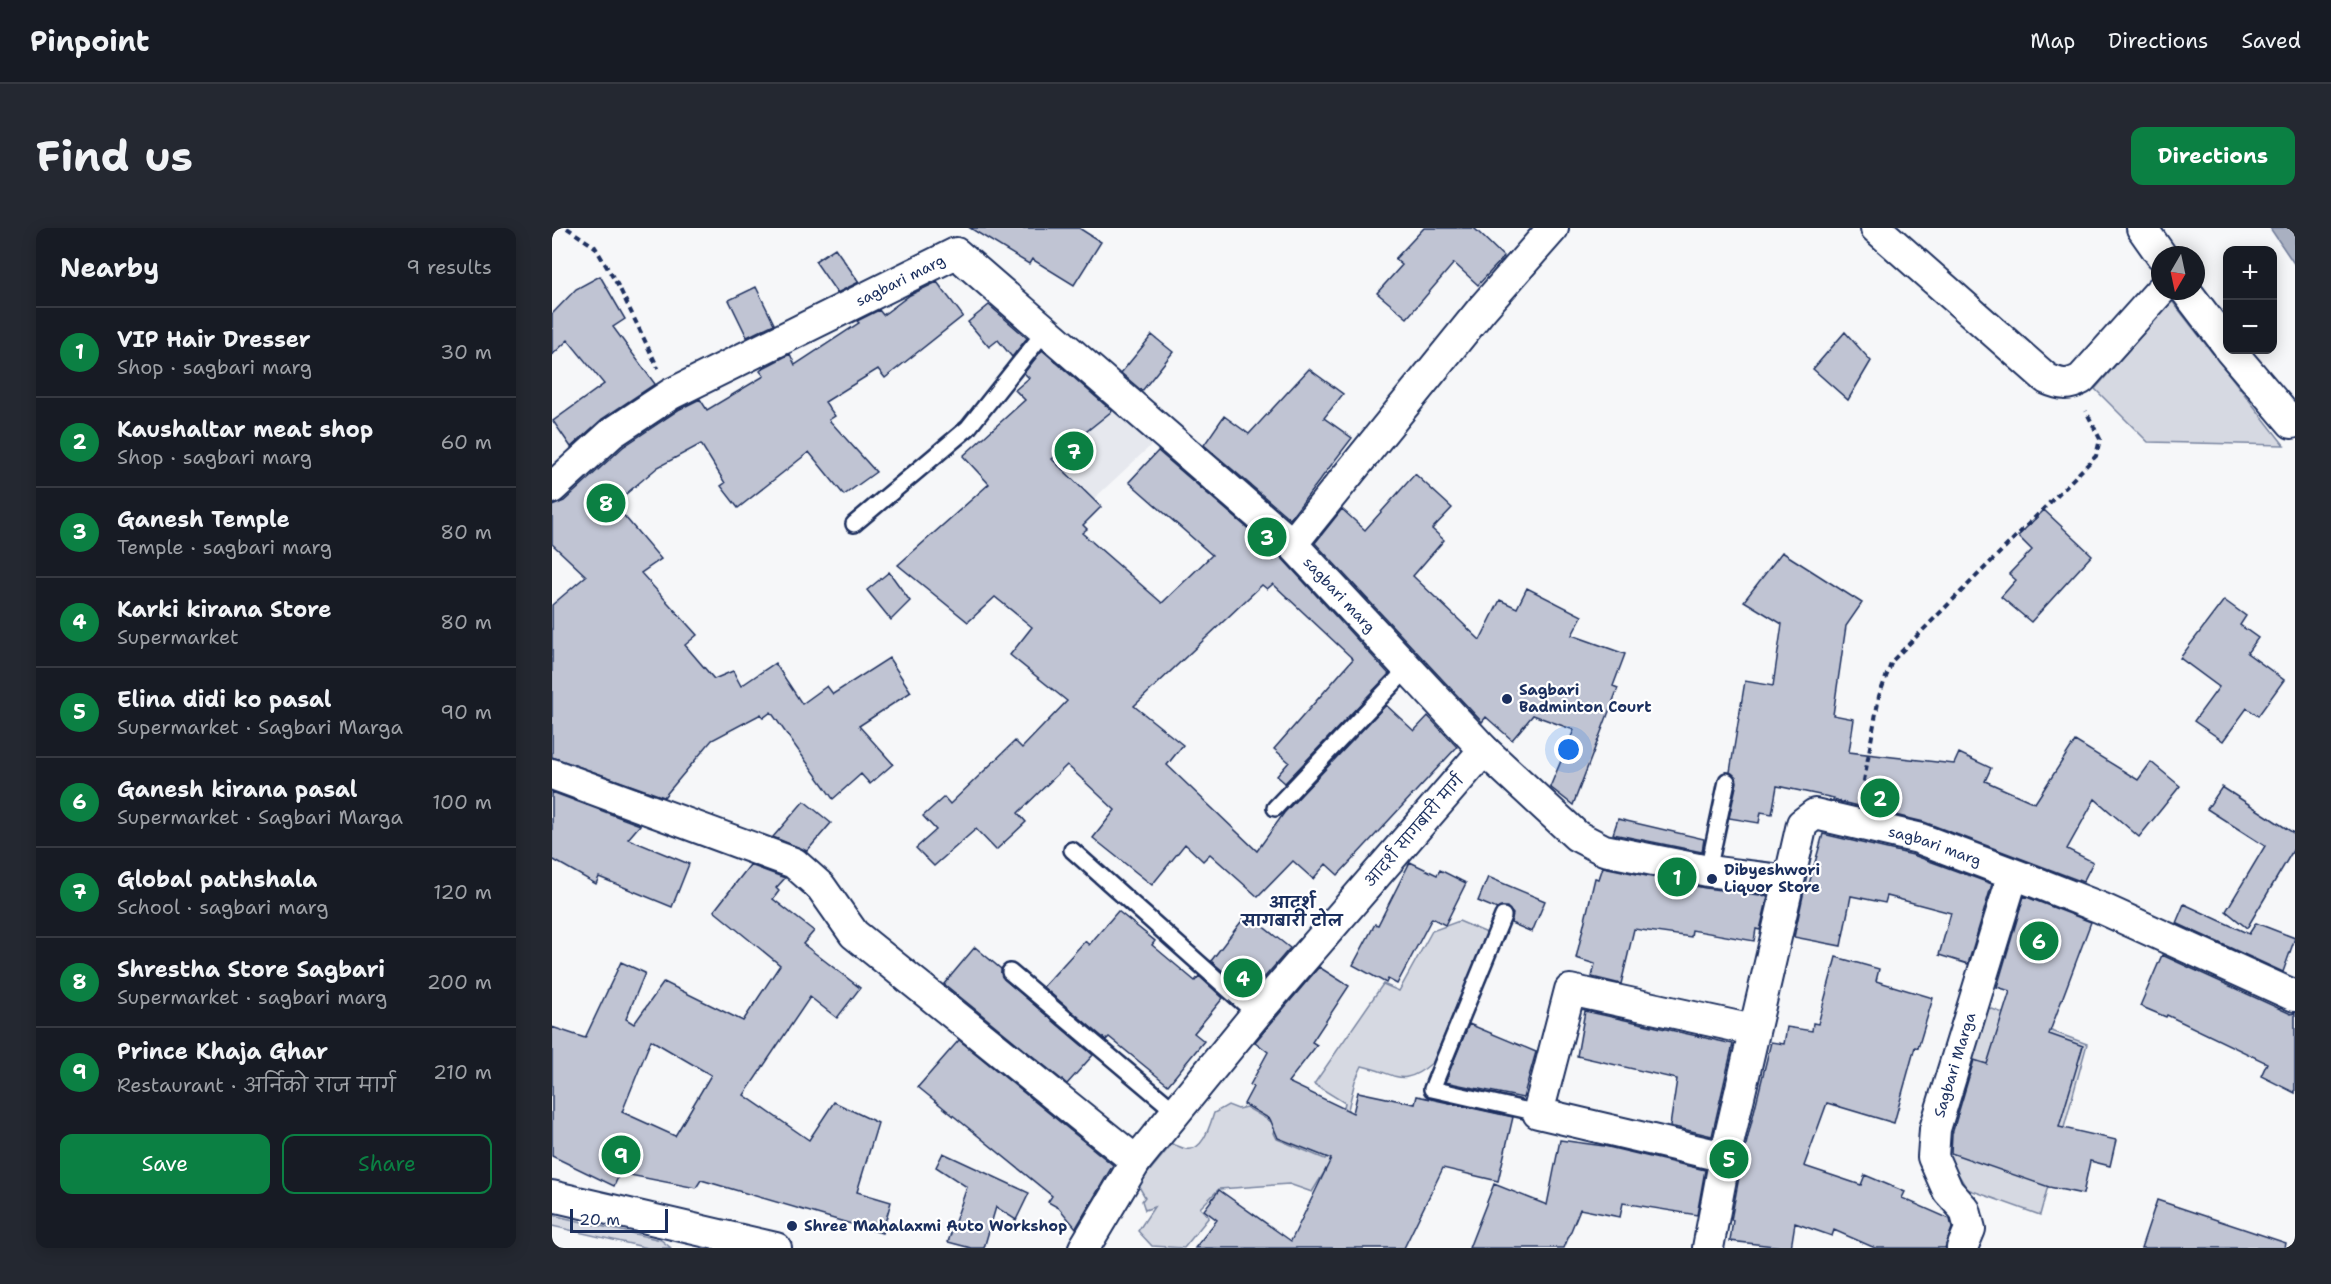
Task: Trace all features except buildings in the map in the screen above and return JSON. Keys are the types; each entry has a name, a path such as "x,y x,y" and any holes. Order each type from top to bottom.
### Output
{"street":[{"path":"1292,544 1482,309 1553,228"},
{"path":"1876,228 2047,379 2060,385 2074,383 2081,379 2152,300"},
{"path":"2142,228 2155,246"},
{"name":"sagbari marg","path":"552,488 612,433 671,394 956,253 1292,544 1484,750 1577,836 1604,850 1708,871 1789,881 1802,824 1815,814 1857,823 1918,838 2101,908 2295,996"},
{"path":"2193,300 2223,340"},
{"path":"2234,354 2292,423 2295,421"},
{"name":"आदर्श सागबारी मार्ग","path":"1084,1248 1136,1161 1256,1014 1484,750"},
{"path":"552,774 794,863 821,888 854,934 1136,1161"},
{"name":"Sagbari Marga","path":"1962,1248 1970,1229 1965,1210 1948,1191 1933,1157 1935,1129 2013,875"},
{"path":"1708,1248 1753,1030 1789,881"},
{"path":"1725,1157 1538,1113 1570,990 1753,1030"},
{"path":"552,1196 776,1248"}],"lane":[{"path":"854,524 968,428 1046,330"},
{"path":"1275,808 1408,668"},
{"path":"1708,871 1727,781"},
{"path":"1072,850 1256,1014"},
{"path":"1503,916 1432,1089 1538,1113"},
{"path":"1010,972 1176,1112"}],"path":[{"path":"567,228 594,247 620,289 671,394"},
{"path":"1857,823 1879,696 1892,661 2096,456 2100,439 2074,383"}],"shaded area":[{"path":"2171,301 2284,445 2148,442 2095,389"},
{"path":"1087,380 1160,437 1055,535 1031,426"},
{"path":"1459,921 1487,933 1433,1062 1413,1075 1405,1077 1362,1066 1355,1081 1338,1150 1312,1192 1289,1184 1219,1189 1200,1208 1209,1217 1184,1248 1152,1246 1138,1231 1154,1207 1145,1210 1142,1201 1145,1197 1138,1185 1172,1144 1186,1149 1197,1146 1205,1137 1214,1113 1228,1105 1238,1109 1246,1107 1277,1125 1274,1133 1277,1139 1325,1159 1333,1149 1345,1103 1314,1084 1383,984 1399,991 1432,931"},
{"path":"1984,1006 2087,1044 2040,1215 1967,1189 1944,1150"},
{"path":"552,1215 661,1240 671,1248 648,1248 552,1226"}],"water":[{"path":"2270,228 2295,228 2295,265"}],"place":[{"name":"Global pathshala","path":"1074,451"},
{"name":"Shrestha Store Sagbari","path":"606,503"},
{"name":"Ganesh Temple","path":"1267,537"},
{"name":"Sagbari Badminton Court","path":"1507,699"},
{"name":"Kaushaltar meat shop","path":"1880,798"},
{"name":"VIP Hair Dresser","path":"1677,877"},
{"name":"Dibyeshwori Liquor Store","path":"1712,879"},
{"name":"Ganesh kirana pasal","path":"2039,941"},
{"name":"Karki kirana Store","path":"1243,978"},
{"name":"Prince Khaja Ghar","path":"621,1155"},
{"name":"Elina didi ko pasal","path":"1729,1159"},
{"name":"Shree Mahalaxmi Auto Workshop","path":"792,1226"}],"district":[{"name":"आदर्श सागबारी टोल","path":"1292,911"}]}
